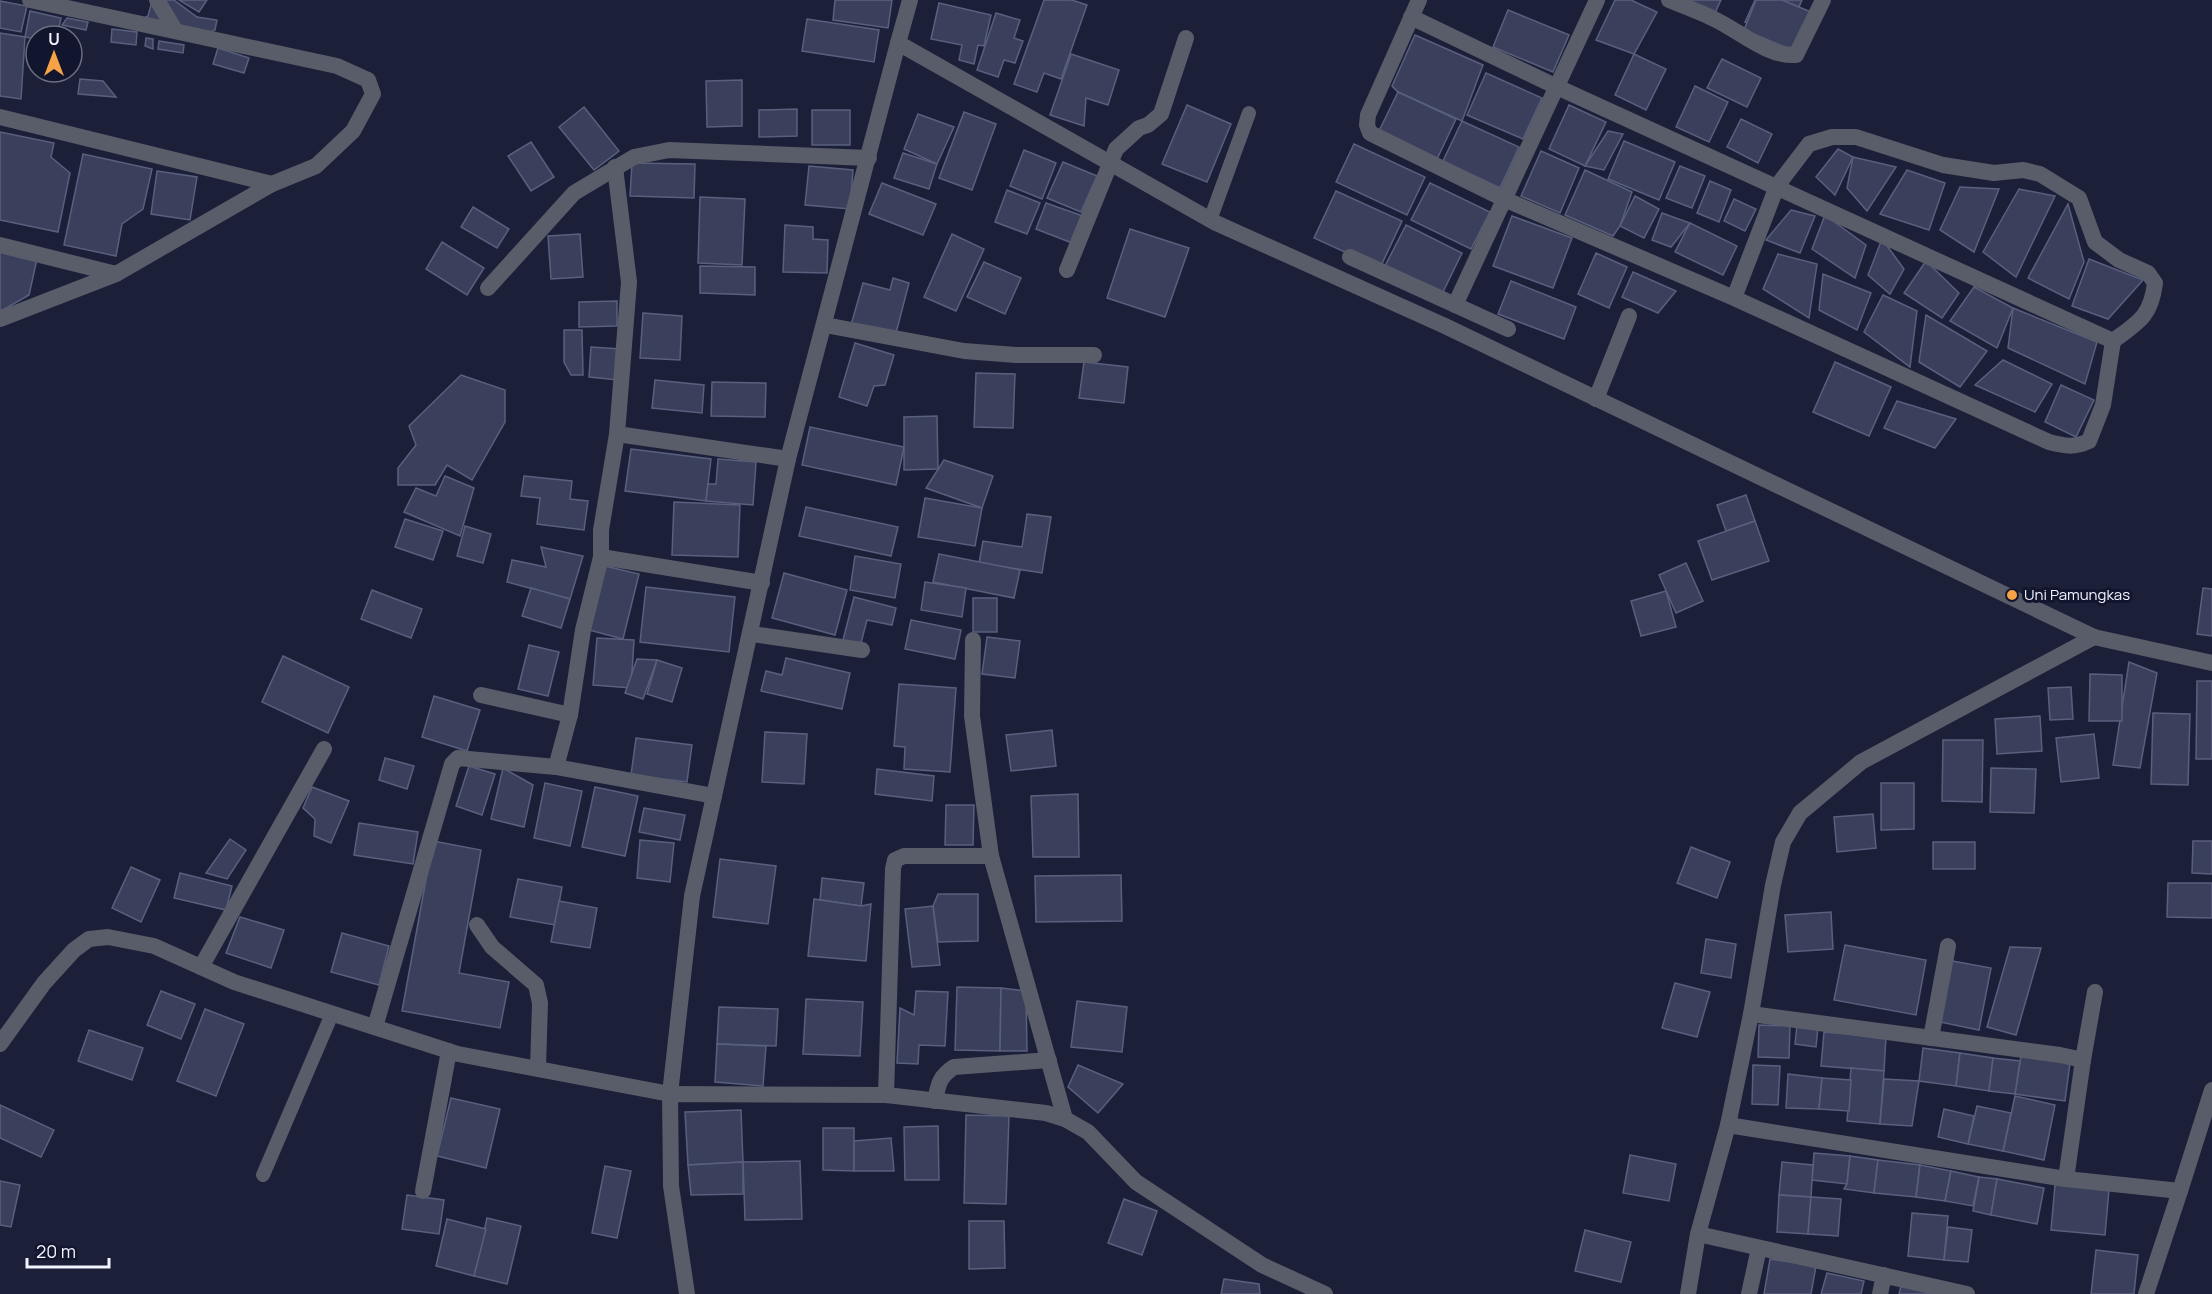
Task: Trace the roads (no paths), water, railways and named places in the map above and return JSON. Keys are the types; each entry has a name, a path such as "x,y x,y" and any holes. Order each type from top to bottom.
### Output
{"street":[{"path":"2,316 116,274 272,184 316,166 353,131 373,94 368,80 337,66 30,0"},
{"path":"157,0 175,30"},
{"path":"687,1294 671,1186 670,1094 692,896 752,634 788,459 910,0"},
{"path":"1419,0 1368,115 1367,125 1370,133 1504,200 1734,298 2049,442 2069,447 2089,441 2103,405 2113,341 2143,318 2152,303 2155,283 2148,273 2119,260 2095,242 2079,198 2053,180 2023,170 1994,173 1942,165 1856,137 1832,137 1809,144 1777,186 1734,298"},
{"path":"1455,305 1597,0"},
{"path":"1669,0 1713,18 1768,50 1788,56 1796,56 1822,0"},
{"path":"1411,17 1557,87 2113,341"},
{"path":"1067,270 1116,149 1139,128 1148,125 1161,114 1186,38"},
{"path":"898,43 1210,220 1445,326 2094,637 2212,663"},
{"path":"0,117 272,184"},
{"path":"488,288 574,193 634,157 669,150 869,158"},
{"path":"556,767 570,715 584,630 601,557 601,530 617,434 629,282 615,167"},
{"path":"0,245 116,274"},
{"path":"1350,257 1508,329"},
{"path":"1596,399 1629,316"},
{"path":"825,325 964,351 1016,355 1094,355"},
{"path":"617,434 788,459"},
{"path":"601,557 762,583"},
{"path":"752,634 862,650"},
{"path":"1688,1294 1698,1234 1728,1125 1751,1014 1773,885 1784,842 1800,813 1861,762 2094,637"},
{"path":"973,640 972,716 991,856 1065,1119"},
{"path":"481,695 570,715"},
{"path":"201,967 324,748"},
{"path":"375,1027 452,764 458,758 468,757 556,767 714,796"},
{"path":"886,1095 895,860 904,856 991,856"},
{"path":"477,925 492,948 536,985 540,1003 538,1068"},
{"path":"0,1044 44,983 74,950 89,939 108,937 154,946 234,982 449,1051 670,1094 886,1095 1046,1113 1065,1119 1088,1132 1136,1182 1262,1264 1325,1294"},
{"path":"1931,1038 1948,946"},
{"path":"2066,1179 2095,992"},
{"path":"1751,1014 2083,1060"},
{"path":"423,1191 449,1051"},
{"path":"935,1101 938,1085 943,1075 954,1067 1049,1060"},
{"path":"2146,1294 2212,1090"},
{"path":"1728,1125 2066,1179 2180,1191"},
{"path":"1698,1234 1967,1294"},
{"path":"1749,1294 1759,1248"},
{"path":"1880,1294 1884,1275"}],"lane":[{"path":"1210,220 1249,113"},
{"path":"263,1176 332,1014"}],"place":[{"name":"Uni Pamungkas","path":"2012,595"}]}
